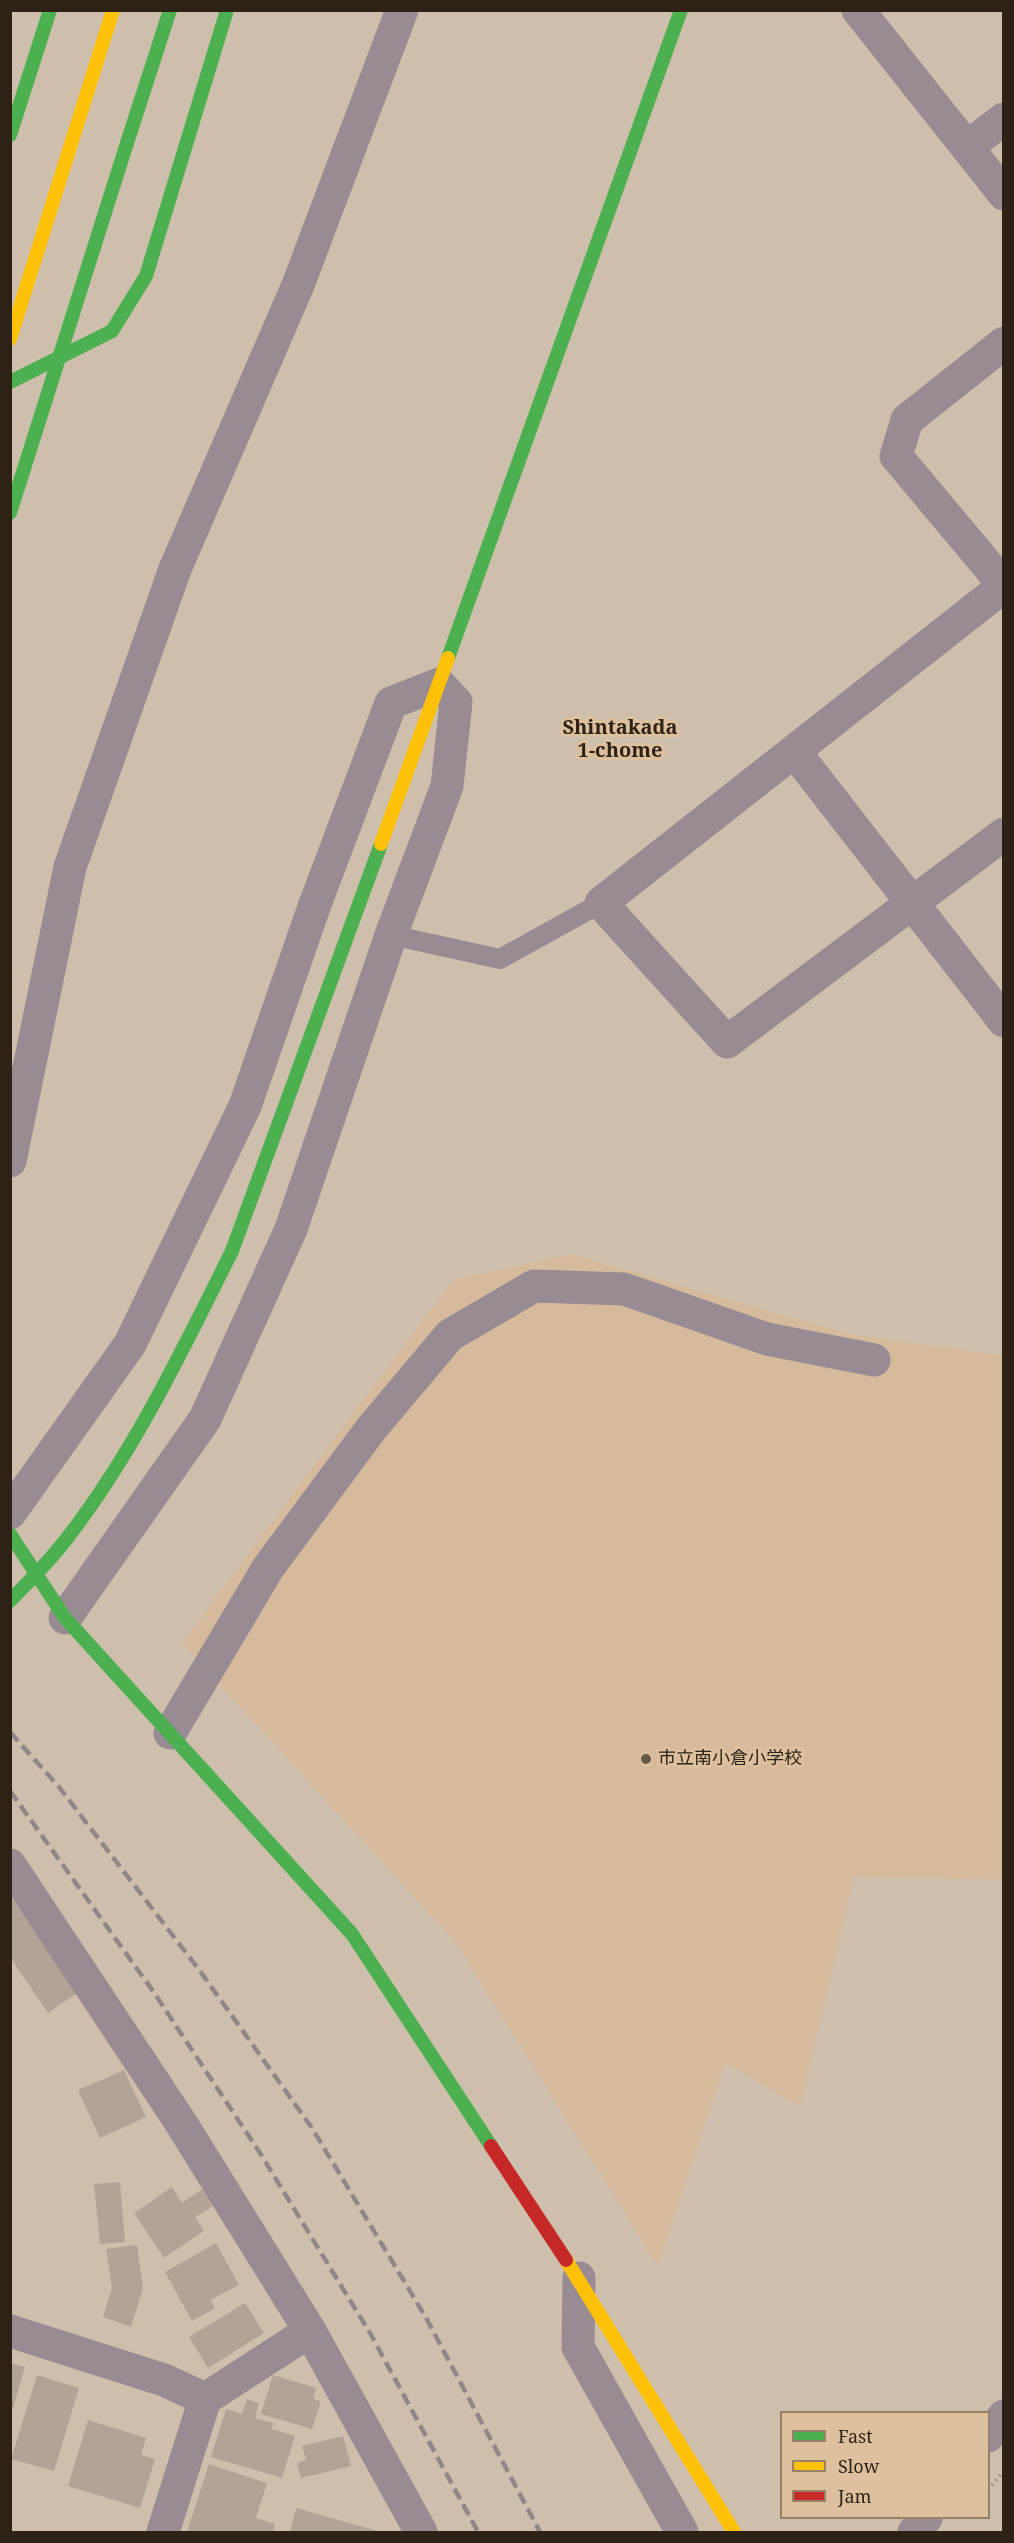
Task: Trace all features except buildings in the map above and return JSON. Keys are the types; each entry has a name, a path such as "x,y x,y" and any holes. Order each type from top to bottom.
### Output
{"street":[{"path":"10,135 50,10"},
{"path":"10,339 113,10"},
{"path":"10,513 170,10"},
{"path":"10,382 112,332 146,276 227,10"},
{"path":"10,1161 70,867 175,568 298,285 402,10"},
{"path":"10,1601 68,1538 130,1447 183,1350 232,1251 269,1155 681,10"},
{"path":"858,10 1004,194"},
{"path":"967,147 1004,118"},
{"path":"1004,343 907,420 896,456 1004,585 601,903 727,1042 1004,834"},
{"path":"65,1618 205,1419 291,1229 391,935 447,786 456,702 439,684"},
{"path":"10,1513 130,1344 245,1106 314,907 391,703 439,684"},
{"path":"794,751 1004,1021"},
{"path":"170,1733 268,1568 371,1429 450,1335 534,1286 624,1289 767,1339 874,1360"},
{"path":"10,1534 65,1618 352,1934 579,2278 734,2532"},
{"path":"10,1865 181,2123 310,2331 421,2532"},
{"path":"579,2278 578,2347 682,2532"},
{"path":"10,2331 164,2380 205,2399"},
{"path":"163,2532 205,2399 310,2331"},
{"path":"990,2434 1004,2416"},
{"path":"914,2532 924,2519"}],"lane":[{"path":"391,935 500,959 601,903"}],"path":[{"path":"990,2488 1004,2472"}],"shaded area":[{"name":"市立南小倉小学校","path":"571,1254 853,1335 1003,1355 1003,1880 854,1876 800,2106 725,2063 658,2266 457,1944 182,1643 453,1280"}],"railway":[{"path":"10,1732 59,1787 200,1971 312,2128 425,2316 540,2532"},
{"path":"10,1791 155,1994 260,2153 370,2333 478,2532"}],"traffic: fast":[{"path":"10,135 50,10"},
{"path":"127,143 170,10"},
{"path":"10,382 112,331 146,276 227,10"},
{"path":"448,658 681,10"},
{"path":"10,513 127,143"},
{"path":"232,1251 381,844"},
{"path":"10,1601 61,1545 115,1469 157,1398 232,1251"},
{"path":"10,1534 65,1618 352,1934 491,2146"}],"traffic: slow":[{"path":"10,339 113,10"},
{"path":"381,844 448,658"},
{"path":"566,2260 734,2532"}],"traffic: jam":[{"path":"491,2146 566,2260"}],"place":[{"name":"市立南小倉小学校","path":"646,1759"}],"district":[{"name":"Shintakada 1-chome","path":"620,740"}]}
